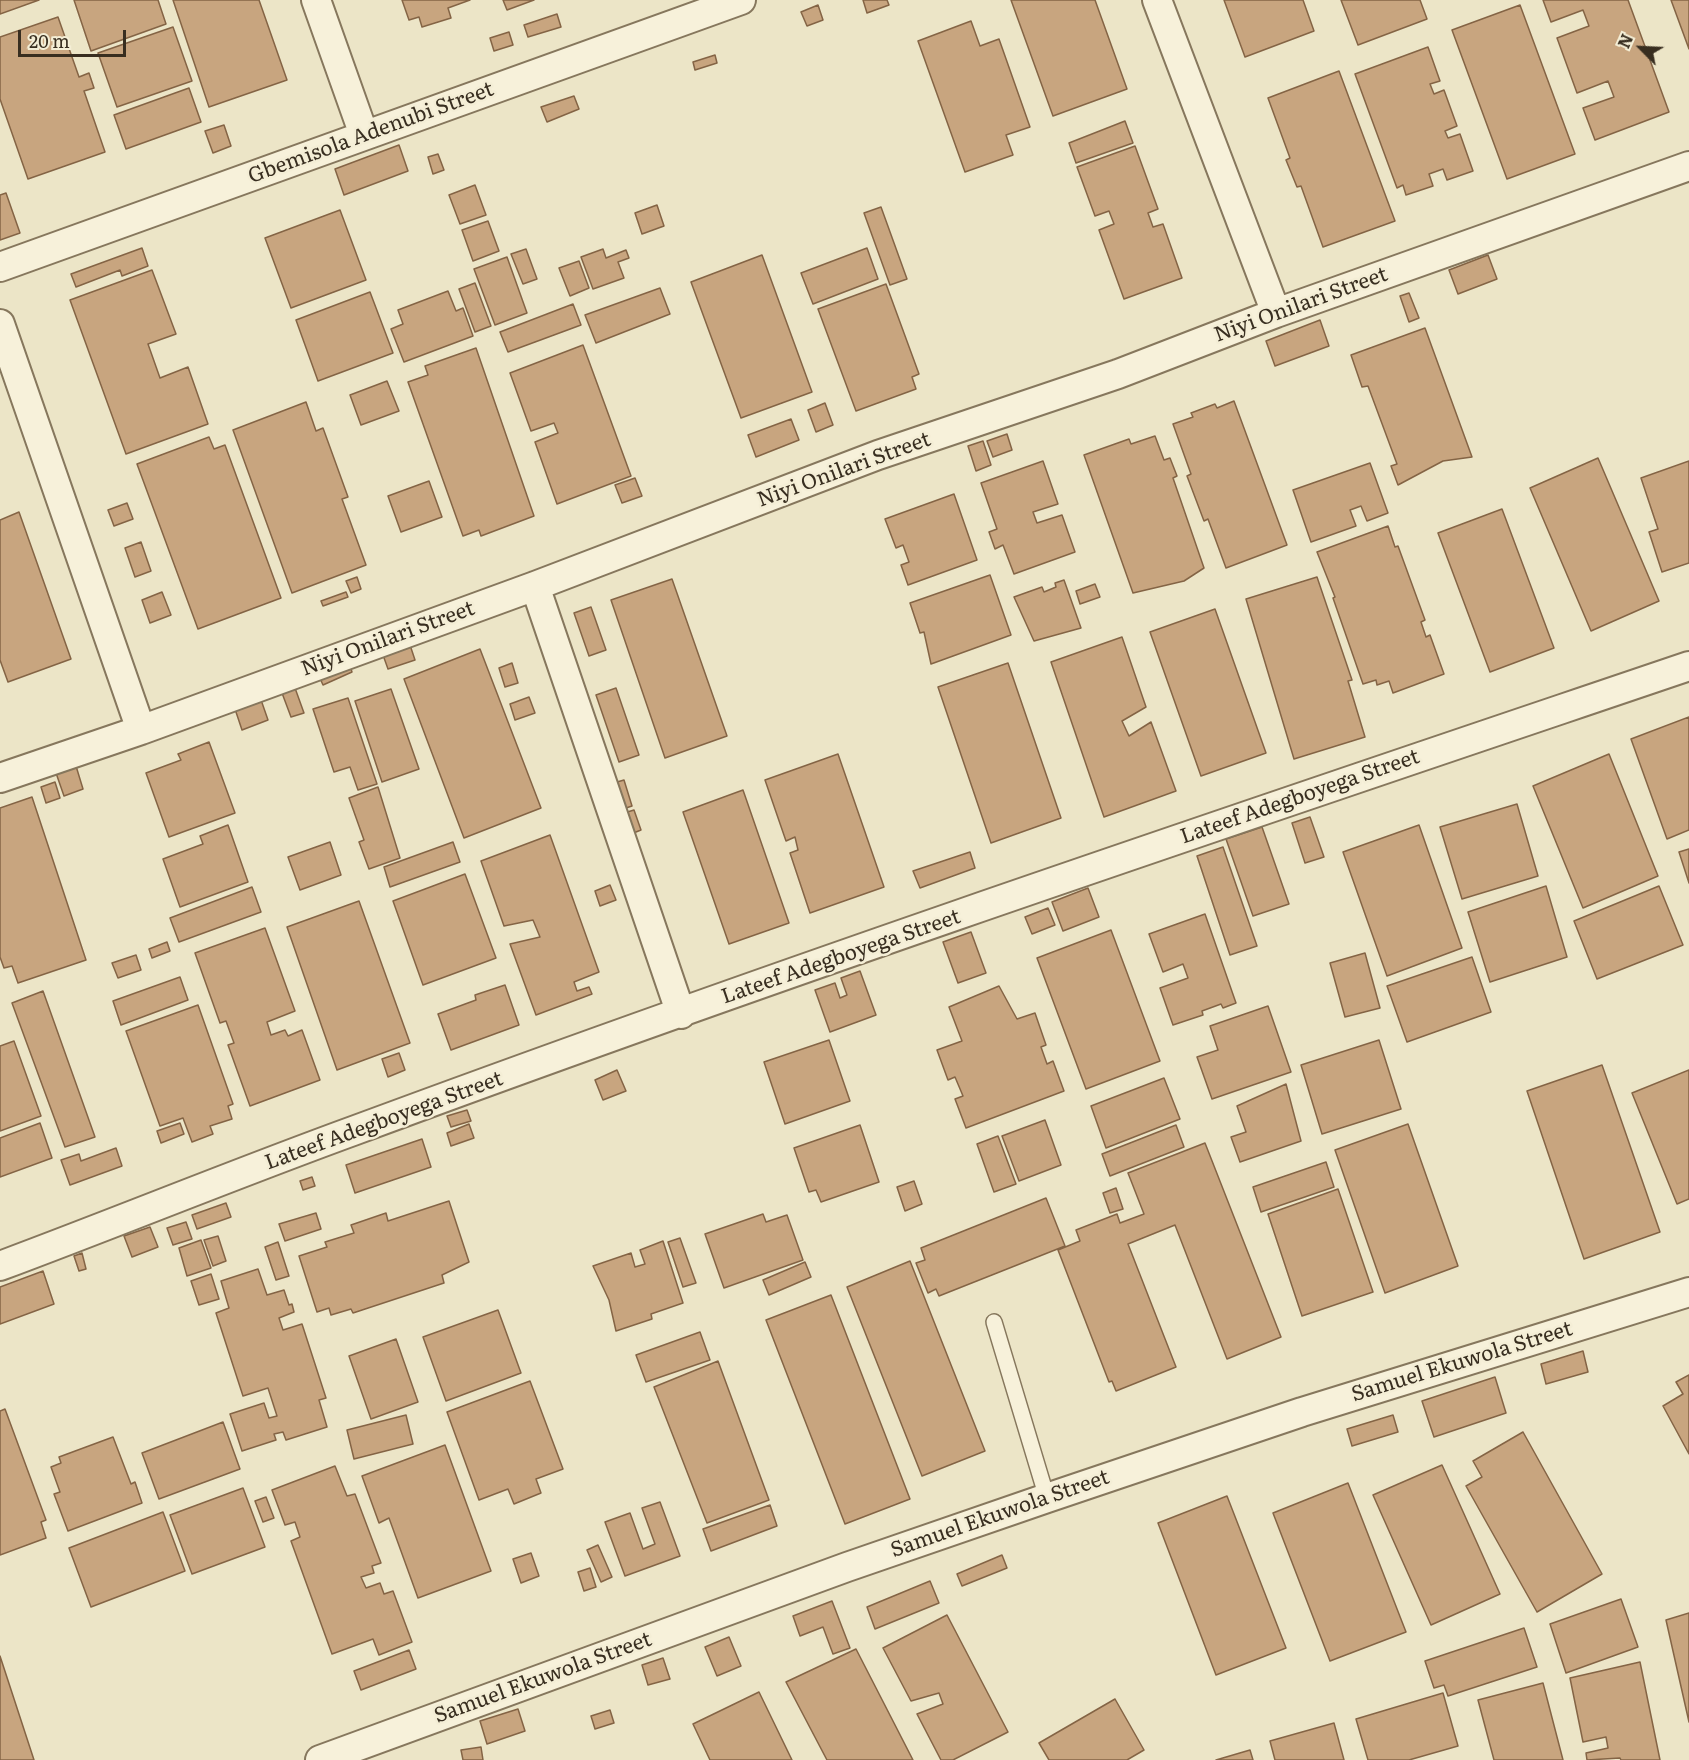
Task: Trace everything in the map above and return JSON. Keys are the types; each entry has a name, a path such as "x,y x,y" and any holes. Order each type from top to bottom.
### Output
{"street":[{"path":"316,0 364,135"},
{"name":"Gbemisola Adenubi Street","path":"0,267 741,0"},
{"path":"1156,0 1276,313"},
{"name":"Niyi Onilari Street","path":"0,778 141,730 535,586 879,455 1118,374 1276,313 1689,166"},
{"path":"0,324 141,730"},
{"path":"535,586 681,1014"},
{"name":"Lateef Adegboyega Street","path":"0,1266 352,1131 681,1014 1155,846 1689,666"},
{"name":"Samuel Ekuwola Street","path":"338,1757 847,1567 1047,1498 1302,1412 1689,1292"}],"lane":[{"path":"994,1322 1047,1498"}],"building":[{"path":"0,0 39,0 0,14"},
{"path":"74,0 158,0 166,24 91,51"},
{"path":"173,0 259,0 287,80 209,107"},
{"path":"402,0 470,0 448,8 451,18 422,27 419,17 409,20"},
{"path":"503,0 534,0 507,10"},
{"path":"863,0 887,0 889,5 867,13"},
{"path":"1011,0 1095,0 1127,89 1053,116"},
{"path":"1224,0 1303,0 1314,31 1245,57"},
{"path":"1341,0 1420,0 1427,19 1358,45"},
{"path":"1543,0 1628,0 1669,112 1595,140 1583,108 1614,97 1608,81 1577,93 1557,38 1589,26 1583,10 1551,22"},
{"path":"1671,0 1689,0 1689,49"},
{"path":"818,5 823,20 807,26 801,12"},
{"path":"1520,5 1575,154 1507,179 1452,30"},
{"path":"557,14 561,27 528,37 524,25"},
{"path":"58,17 79,77 89,73 94,88 84,91 105,152 28,179 0,99 0,37"},
{"path":"971,21 980,46 999,39 1030,127 1006,135 1013,155 965,172 918,41"},
{"path":"173,27 192,81 117,107 98,53"},
{"path":"509,32 513,45 494,51 490,38"},
{"path":"1428,47 1440,81 1430,84 1434,94 1444,90 1457,126 1445,131 1448,138 1460,134 1473,171 1447,180 1443,169 1429,174 1433,186 1406,195 1403,185 1397,188 1355,74"},
{"path":"715,55 717,63 695,70 693,62"},
{"path":"1339,71 1395,221 1323,247 1301,186 1297,187 1286,160 1290,158 1268,98"},
{"path":"189,88 201,122 126,149 114,115"},
{"path":"574,96 579,109 547,122 541,107"},
{"path":"1125,121 1133,143 1076,163 1069,143"},
{"path":"224,125 231,146 213,153 205,131"},
{"path":"399,145 408,171 344,195 335,169"},
{"path":"1135,146 1158,209 1148,213 1153,227 1163,224 1182,278 1124,299 1099,230 1114,224 1109,211 1095,216 1077,167"},
{"path":"438,154 444,170 433,174 428,157"},
{"path":"475,185 486,215 460,224 449,195"},
{"path":"6,193 20,233 0,240 0,195"},
{"path":"657,205 664,226 642,234 635,213"},
{"path":"881,207 907,279 890,285 864,213"},
{"path":"340,210 366,280 291,308 265,238"},
{"path":"488,221 499,251 473,261 462,230"},
{"path":"142,248 148,266 122,276 120,270 76,287 71,274"},
{"path":"867,248 878,279 813,304 801,273"},
{"path":"526,249 537,279 523,284 511,254"},
{"path":"603,249 606,258 626,250 629,258 618,262 624,278 593,289 581,257"},
{"path":"762,255 812,392 741,418 691,282"},
{"path":"1488,255 1497,279 1458,294 1449,270"},
{"path":"507,257 527,313 495,325 474,269"},
{"path":"579,261 589,288 570,296 559,268"},
{"path":"152,270 176,334 148,344 160,378 188,367 208,424 126,454 70,300"},
{"path":"475,283 491,326 475,332 459,289"},
{"path":"886,284 919,374 912,377 916,389 856,411 818,309"},
{"path":"660,288 670,314 596,343 585,315"},
{"path":"448,291 456,311 463,308 473,336 404,362 391,329 403,324 398,310"},
{"path":"370,292 393,353 318,381 296,320"},
{"path":"1409,293 1419,318 1409,322 1400,296"},
{"path":"573,304 581,325 508,352 500,332"},
{"path":"1320,320 1329,346 1275,366 1266,341"},
{"path":"1425,328 1472,457 1443,461 1398,485 1391,466 1397,464 1368,386 1362,387 1351,355"},
{"path":"583,345 631,476 557,504 535,442 558,433 554,423 531,431 510,373"},
{"path":"476,348 534,516 481,536 479,530 463,536 408,382 428,375 425,366"},
{"path":"387,381 399,411 361,425 350,395"},
{"path":"1234,401 1287,545 1226,568 1208,519 1204,521 1187,476 1191,474 1173,424 1193,417 1191,413 1215,404 1217,408"},
{"path":"306,402 316,431 323,428 348,497 342,499 366,565 292,593 233,430"},
{"path":"825,403 833,425 816,432 808,410"},
{"path":"791,419 799,440 756,457 748,435"},
{"path":"1007,434 1012,450 993,457 987,441"},
{"path":"1155,436 1164,460 1170,458 1177,476 1173,478 1204,568 1184,581 1133,593 1084,455 1129,439 1131,444"},
{"path":"209,437 214,449 225,445 281,598 198,629 137,464"},
{"path":"983,441 991,465 976,471 968,446"},
{"path":"1598,458 1659,601 1591,631 1530,488"},
{"path":"1043,461 1058,504 1033,512 1037,523 1062,515 1075,552 1014,574 1003,545 995,549 989,532 997,529 981,483"},
{"path":"1689,461 1689,563 1662,572 1649,532 1658,529 1641,478"},
{"path":"1370,463 1388,513 1367,521 1361,506 1350,510 1356,526 1311,542 1293,490"},
{"path":"635,478 642,496 622,503 615,485"},
{"path":"429,481 442,517 401,532 388,496"},
{"path":"954,494 977,560 908,585 901,565 909,562 903,545 896,548 885,519"},
{"path":"127,503 133,519 114,526 108,510"},
{"path":"1502,509 1554,648 1490,672 1438,533"},
{"path":"19,512 71,659 8,682 0,660 0,520"},
{"path":"1388,526 1395,547 1398,546 1425,620 1421,622 1426,637 1430,635 1444,674 1393,693 1389,681 1377,685 1376,680 1363,684 1333,598 1335,597 1317,552"},
{"path":"141,542 151,571 135,577 125,548"},
{"path":"990,575 1011,635 931,664 924,632 920,633 910,603"},
{"path":"357,577 361,589 351,593 346,581"},
{"path":"1317,577 1352,680 1348,681 1365,737 1294,759 1246,599"},
{"path":"672,579 727,736 665,758 611,600"},
{"path":"1064,580 1081,628 1034,641 1014,597 1042,587 1044,592 1056,587 1055,583"},
{"path":"1095,584 1100,597 1080,604 1076,591"},
{"path":"162,592 171,615 150,623 142,600"},
{"path":"346,592 348,597 323,606 321,601"},
{"path":"591,607 606,650 589,656 574,613"},
{"path":"1215,609 1266,753 1201,776 1150,632"},
{"path":"1122,637 1146,707 1122,721 1129,736 1151,722 1176,791 1104,817 1051,662"},
{"path":"410,645 415,660 388,669 383,655"},
{"path":"480,649 541,808 464,838 404,679"},
{"path":"349,663 352,672 323,685 319,676"},
{"path":"512,663 518,683 505,687 499,668"},
{"path":"1008,663 1061,818 991,843 938,687"},
{"path":"295,688 304,713 291,717 282,693"},
{"path":"616,688 639,755 619,762 596,695"},
{"path":"391,689 419,769 382,782 355,701"},
{"path":"260,697 268,720 242,730 234,706"},
{"path":"529,697 535,713 515,720 510,704"},
{"path":"348,698 377,784 358,790 350,767 334,772 313,709"},
{"path":"1689,717 1689,830 1667,839 1631,739"},
{"path":"209,742 235,813 169,837 146,773 181,760 178,754"},
{"path":"838,754 884,887 810,913 790,853 798,850 795,837 786,841 765,780"},
{"path":"1609,754 1658,876 1583,908 1533,786"},
{"path":"76,766 83,789 64,796 56,773"},
{"path":"624,780 632,806 626,808 617,782"},
{"path":"55,782 60,798 46,803 41,787"},
{"path":"378,787 400,858 369,869 359,842 364,840 349,798"},
{"path":"743,790 789,923 729,944 683,812"},
{"path":"32,797 86,960 18,983 12,966 4,968 0,957 0,808"},
{"path":"1517,804 1538,876 1462,899 1440,827"},
{"path":"634,810 641,830 631,834 624,813"},
{"path":"1310,817 1324,857 1305,863 1292,823"},
{"path":"228,825 248,882 180,907 163,859 203,844 200,836"},
{"path":"1419,825 1462,948 1387,976 1343,852"},
{"path":"1262,827 1289,904 1253,916 1226,839"},
{"path":"550,835 599,972 574,982 577,991 589,987 592,994 536,1015 510,944 540,937 533,920 504,926 481,861"},
{"path":"330,842 341,875 300,890 288,857"},
{"path":"453,842 460,862 390,887 384,867"},
{"path":"1223,847 1257,946 1230,955 1197,856"},
{"path":"1689,849 1689,883 1679,852"},
{"path":"970,852 975,868 920,888 913,871"},
{"path":"465,874 496,958 423,985 393,901"},
{"path":"610,885 616,900 600,906 595,891"},
{"path":"1546,886 1567,957 1490,982 1468,912"},
{"path":"1659,886 1683,945 1597,979 1574,921"},
{"path":"252,887 261,912 179,942 170,918"},
{"path":"1088,888 1099,917 1063,931 1052,902"},
{"path":"359,901 410,1043 337,1070 287,927"},
{"path":"1048,908 1055,925 1032,934 1025,917"},
{"path":"1205,914 1236,1003 1223,1008 1221,1004 1202,1011 1203,1015 1173,1025 1160,988 1188,978 1183,964 1163,972 1149,934"},
{"path":"265,928 295,1011 267,1022 271,1035 285,1030 288,1036 302,1030 320,1080 250,1106 228,1045 234,1043 226,1021 220,1023 195,953"},
{"path":"1111,930 1160,1061 1086,1089 1037,958"},
{"path":"971,932 986,973 958,983 943,942"},
{"path":"167,942 170,951 152,958 149,949"},
{"path":"1365,953 1380,1008 1345,1017 1330,963"},
{"path":"136,955 141,970 118,978 112,963"},
{"path":"1472,957 1491,1012 1407,1042 1387,986"},
{"path":"860,971 876,1015 830,1032 815,990 835,983 840,998 847,995 841,978"},
{"path":"180,977 188,1000 121,1025 113,1001"},
{"path":"505,985 519,1025 451,1050 438,1014 476,1000 475,995"},
{"path":"999,986 1017,1019 1035,1013 1046,1045 1041,1047 1047,1064 1053,1061 1064,1091 966,1128 955,1099 963,1096 955,1077 948,1080 937,1050 962,1041 949,1007"},
{"path":"43,991 95,1137 65,1147 12,1003"},
{"path":"198,1005 233,1104 228,1106 232,1119 210,1126 213,1134 192,1142 183,1118 160,1126 126,1031"},
{"path":"1268,1006 1291,1072 1212,1099 1197,1057 1218,1050 1210,1026"},
{"path":"829,1040 850,1101 785,1124 764,1062"},
{"path":"1379,1040 1401,1109 1322,1134 1301,1065"},
{"path":"14,1041 41,1116 0,1131 0,1046"},
{"path":"399,1053 405,1070 388,1077 382,1059"},
{"path":"1602,1065 1660,1232 1584,1259 1527,1091"},
{"path":"617,1070 626,1091 603,1100 595,1080"},
{"path":"1689,1070 1689,1199 1677,1204 1632,1093"},
{"path":"1164,1078 1180,1119 1106,1148 1091,1106"},
{"path":"1286,1084 1301,1141 1240,1162 1231,1137 1246,1132 1237,1106"},
{"path":"467,1110 471,1121 451,1127 447,1116"},
{"path":"1045,1120 1061,1165 1019,1181 1002,1136"},
{"path":"40,1123 52,1158 0,1177 0,1138"},
{"path":"180,1123 184,1134 161,1143 157,1131"},
{"path":"469,1124 474,1138 451,1146 447,1133"},
{"path":"1408,1124 1458,1266 1385,1293 1335,1150"},
{"path":"860,1125 879,1182 821,1202 816,1190 809,1192 794,1148"},
{"path":"1176,1125 1184,1147 1110,1176 1102,1154"},
{"path":"998,1136 1016,1184 994,1192 977,1144"},
{"path":"422,1139 431,1167 355,1193 346,1165"},
{"path":"1205,1143 1281,1337 1227,1359 1175,1225 1128,1244 1176,1367 1116,1391 1112,1381 1109,1382 1058,1250 1080,1241 1076,1230 1117,1214 1120,1223 1144,1214 1128,1173"},
{"path":"116,1148 122,1166 70,1185 61,1160 79,1154 81,1161"},
{"path":"1326,1162 1334,1187 1261,1212 1253,1187"},
{"path":"312,1177 315,1186 303,1190 300,1181"},
{"path":"914,1181 922,1204 905,1211 897,1187"},
{"path":"1116,1188 1123,1209 1110,1213 1103,1193"},
{"path":"1338,1189 1373,1292 1302,1316 1268,1214"},
{"path":"1046,1198 1065,1246 939,1296 936,1289 928,1293 916,1263 925,1260 921,1248"},
{"path":"449,1201 469,1262 442,1275 444,1283 353,1313 351,1309 331,1315 329,1308 317,1312 299,1256 327,1247 325,1242 354,1233 351,1225 386,1213 388,1221"},
{"path":"226,1203 231,1217 197,1229 192,1215"},
{"path":"316,1213 321,1229 285,1241 279,1224"},
{"path":"763,1214 766,1222 787,1215 803,1260 724,1288 705,1234"},
{"path":"186,1222 192,1239 173,1245 167,1228"},
{"path":"150,1227 158,1247 132,1257 124,1236"},
{"path":"218,1236 226,1261 213,1266 204,1240"},
{"path":"680,1238 696,1283 683,1287 668,1242"},
{"path":"201,1240 211,1268 187,1276 179,1248"},
{"path":"663,1241 683,1303 651,1314 652,1319 616,1331 609,1300 593,1266 631,1253 635,1267 645,1264 640,1250"},
{"path":"278,1242 289,1276 276,1280 265,1247"},
{"path":"82,1253 86,1269 79,1271 74,1256"},
{"path":"910,1261 985,1451 922,1476 847,1287"},
{"path":"805,1262 811,1277 769,1295 763,1280"},
{"path":"258,1269 267,1295 284,1290 289,1305 292,1304 294,1312 279,1318 283,1330 302,1324 326,1398 319,1400 327,1427 286,1440 283,1432 274,1434 276,1440 242,1451 230,1414 264,1403 269,1418 277,1416 268,1388 243,1396 216,1313 229,1308 221,1281"},
{"path":"43,1271 54,1304 0,1324 0,1287"},
{"path":"211,1274 219,1299 199,1305 191,1281"},
{"path":"831,1295 910,1499 845,1524 766,1320"},
{"path":"498,1310 521,1373 446,1401 423,1337"},
{"path":"700,1332 710,1360 646,1382 636,1355"},
{"path":"396,1339 418,1402 371,1419 349,1356"},
{"path":"1583,1351 1588,1372 1546,1384 1541,1364"},
{"path":"718,1361 769,1500 707,1523 654,1387"},
{"path":"1689,1375 1689,1454 1663,1406 1683,1394 1676,1382"},
{"path":"1495,1377 1506,1413 1434,1437 1422,1401"},
{"path":"530,1381 563,1469 536,1479 541,1493 514,1504 508,1489 479,1500 447,1412"},
{"path":"5,1409 46,1520 41,1522 46,1538 0,1555 0,1411"},
{"path":"406,1415 413,1444 354,1459 347,1430"},
{"path":"1393,1415 1398,1432 1352,1446 1347,1429"},
{"path":"223,1422 240,1469 159,1499 142,1453"},
{"path":"1523,1432 1602,1574 1537,1612 1466,1486 1482,1477 1473,1461"},
{"path":"113,1437 131,1484 135,1482 142,1503 68,1531 54,1494 60,1492 51,1467 61,1463 59,1457"},
{"path":"445,1445 491,1571 418,1598 389,1518 379,1523 362,1476"},
{"path":"1442,1465 1500,1594 1431,1625 1373,1495"},
{"path":"335,1466 347,1496 355,1494 381,1563 372,1566 374,1573 361,1577 366,1588 380,1583 384,1594 393,1591 412,1642 379,1655 373,1639 332,1654 291,1541 300,1537 295,1522 285,1525 272,1490"},
{"path":"1348,1483 1406,1632 1330,1661 1273,1513"},
{"path":"243,1488 265,1547 192,1574 170,1515"},
{"path":"1227,1496 1286,1648 1216,1675 1158,1523"},
{"path":"266,1497 274,1518 263,1522 255,1501"},
{"path":"660,1502 680,1556 625,1576 605,1522 630,1513 643,1549 655,1544 642,1508"},
{"path":"770,1505 777,1526 711,1551 703,1529"},
{"path":"163,1512 185,1571 91,1607 69,1548"},
{"path":"598,1545 612,1577 601,1582 587,1550"},
{"path":"531,1553 539,1576 521,1583 513,1559"},
{"path":"1002,1555 1007,1568 962,1586 957,1574"},
{"path":"590,1568 596,1587 584,1591 578,1572"},
{"path":"930,1581 939,1603 875,1629 867,1607"},
{"path":"1621,1599 1638,1647 1566,1673 1550,1624"},
{"path":"832,1601 850,1648 833,1654 823,1627 800,1636 793,1616"},
{"path":"1689,1613 1689,1722 1666,1620"},
{"path":"947,1615 1008,1732 953,1760 941,1760 917,1714 943,1704 939,1693 911,1701 883,1648"},
{"path":"1524,1628 1537,1667 1448,1696 1444,1685 1434,1688 1425,1661"},
{"path":"729,1637 741,1666 717,1676 705,1647"},
{"path":"856,1649 913,1760 827,1760 786,1682"},
{"path":"409,1650 416,1669 361,1690 354,1671"},
{"path":"0,1656 34,1760 0,1760"},
{"path":"663,1658 670,1679 648,1685 642,1665"},
{"path":"1640,1662 1660,1760 1621,1760 1620,1758 1587,1760 1586,1753 1608,1748 1606,1737 1583,1742 1570,1678"},
{"path":"1543,1683 1563,1760 1494,1760 1478,1700"},
{"path":"759,1692 792,1760 710,1760 693,1724"},
{"path":"1443,1693 1458,1746 1409,1760 1368,1760 1356,1719"},
{"path":"1115,1699 1144,1750 1127,1760 1049,1760 1039,1743"},
{"path":"518,1709 525,1731 487,1744 480,1721"},
{"path":"610,1710 614,1723 595,1729 591,1716"},
{"path":"1334,1723 1344,1760 1275,1760 1270,1741"},
{"path":"481,1747 483,1760 463,1760 461,1750"},
{"path":"1250,1750 1253,1760 1216,1760"}]}
